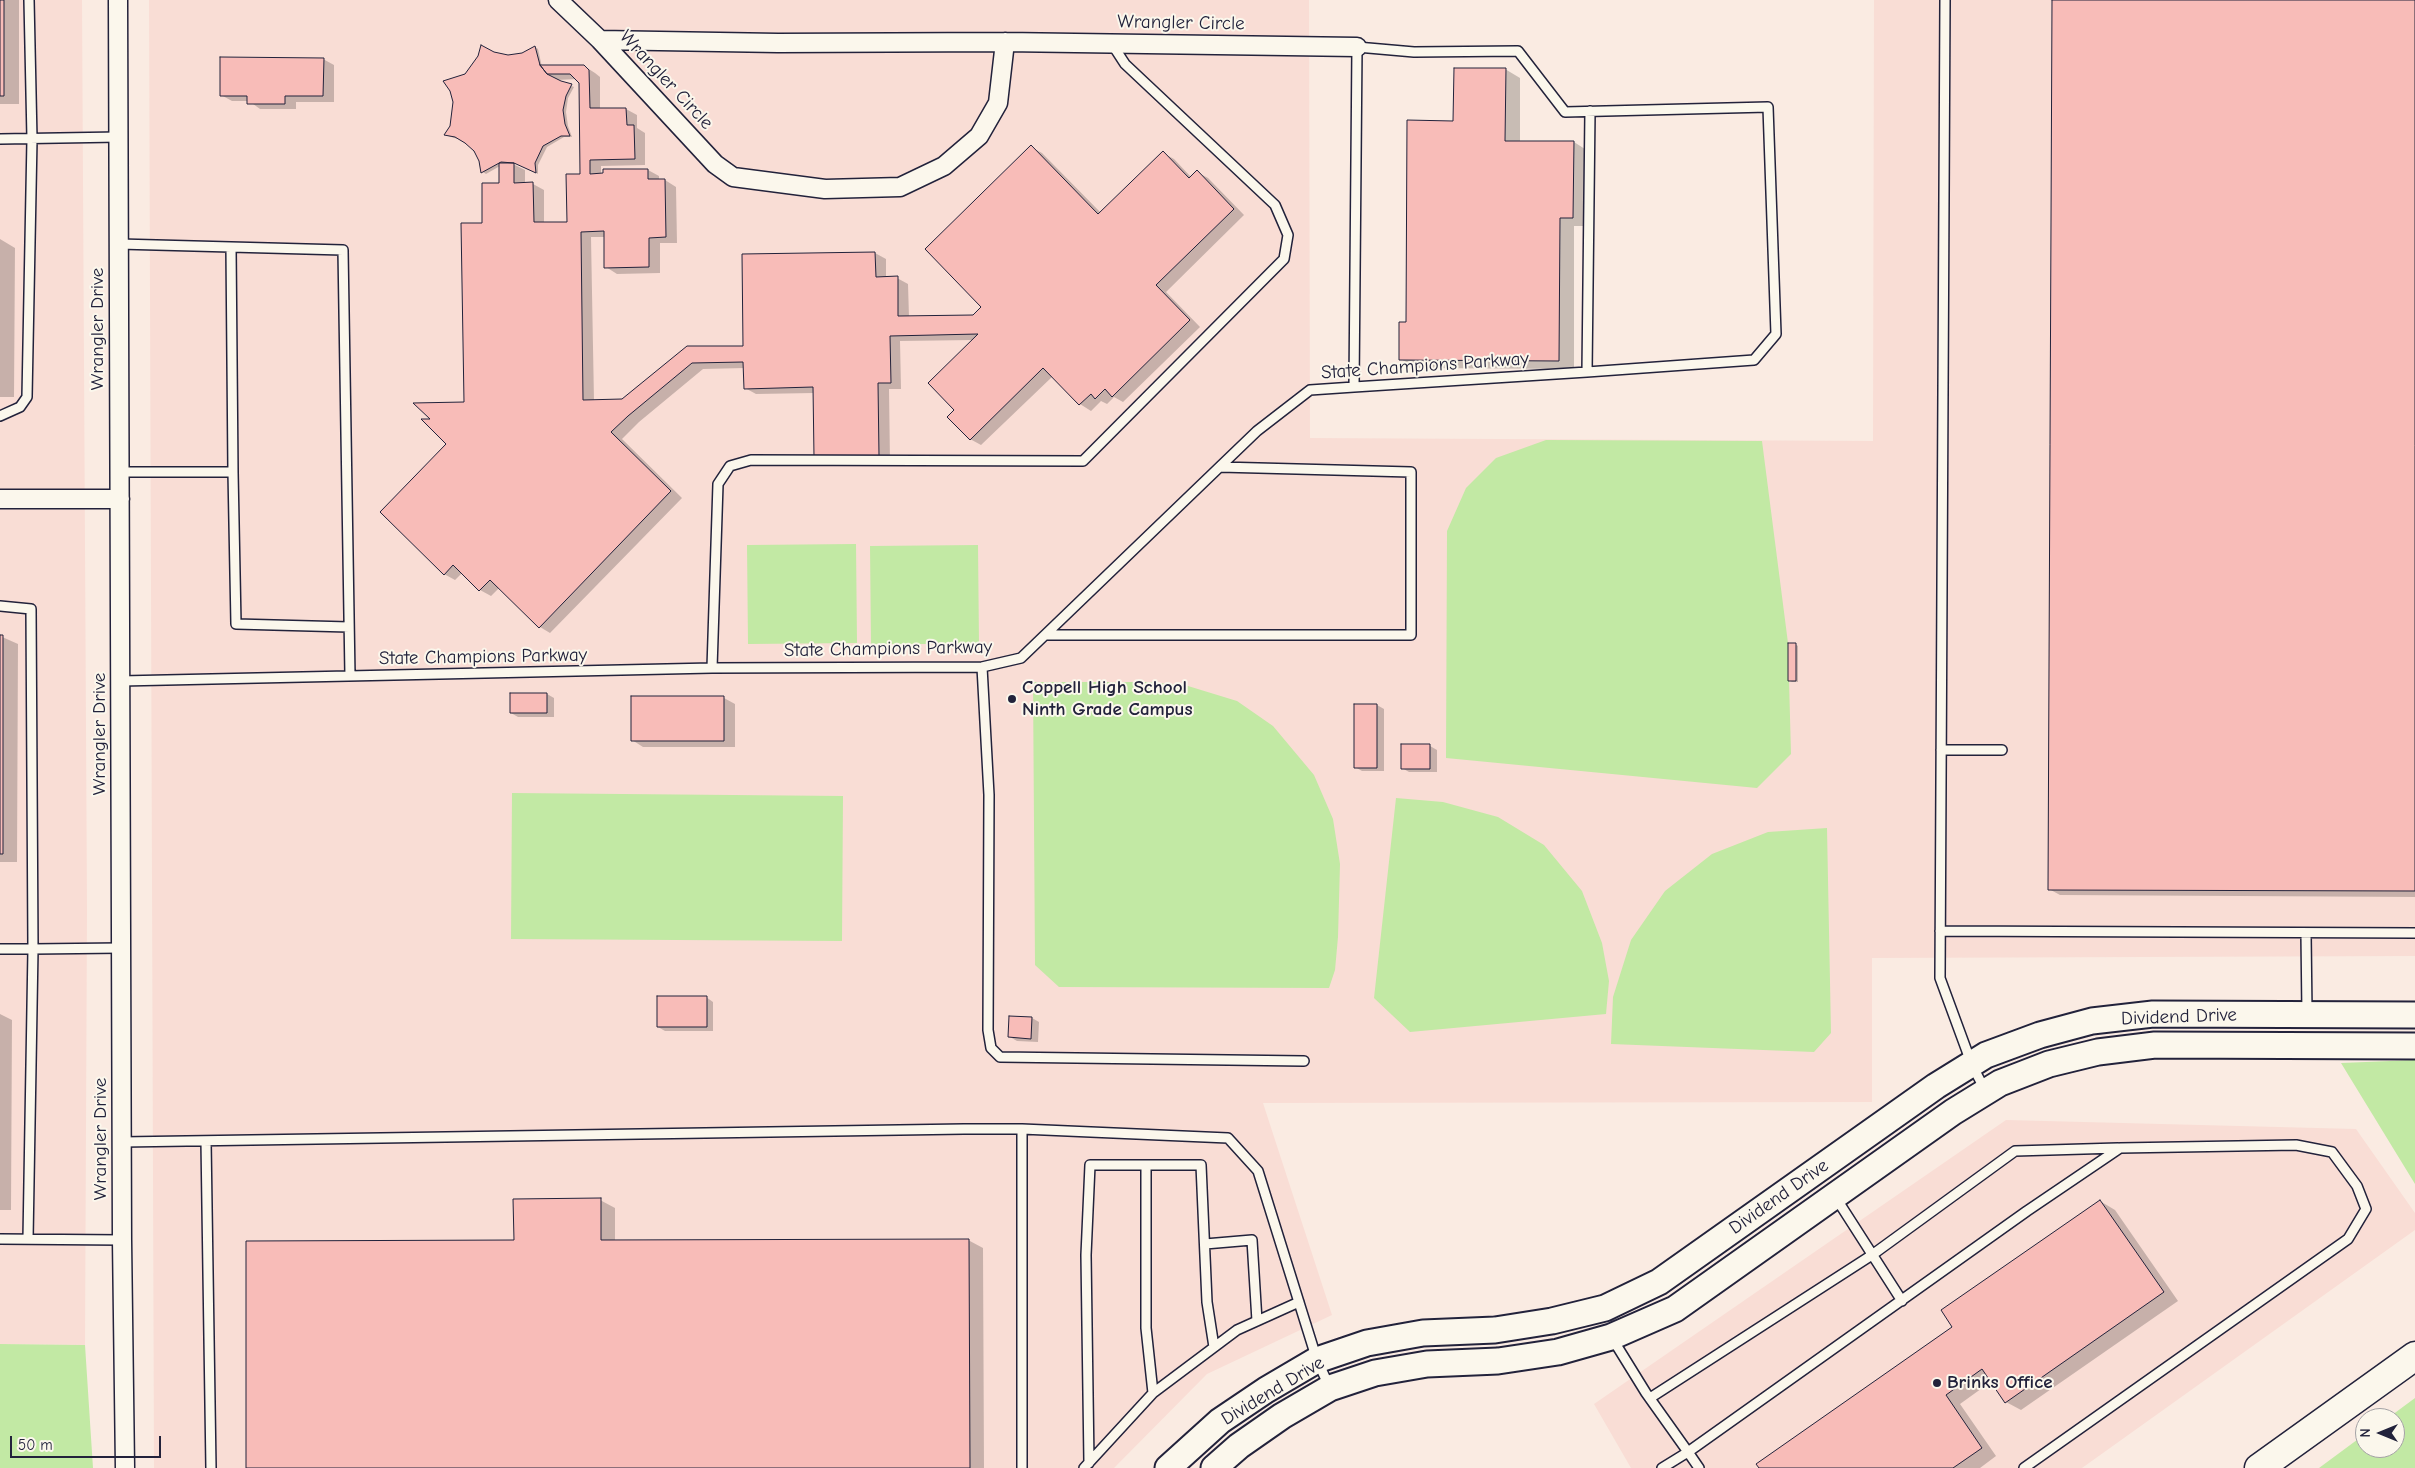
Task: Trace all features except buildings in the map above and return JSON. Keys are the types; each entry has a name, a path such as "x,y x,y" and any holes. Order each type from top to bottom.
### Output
{"highway":[{"path":"2259,1468 2415,1356"}],"street":[{"name":"Wrangler Drive","path":"118,0 122,1240 125,1468"},
{"path":"558,0 600,40"},
{"name":"Wrangler Circle","path":"600,40 715,164 733,177 825,189 900,186 944,166 979,136 998,103 1005,42"},
{"name":"Wrangler Circle","path":"600,40 778,43 1005,42 1357,47"},
{"path":"0,500 120,499"},
{"name":"Dividend Drive","path":"1168,1468 1220,1421 1266,1390 1317,1360 1367,1343 1423,1333 1494,1330 1552,1321 1605,1308 1659,1282 1936,1086 1986,1055 2040,1035 2092,1021 2153,1014 2415,1015"},
{"name":"Dividend Drive","path":"1214,1468 1239,1446 1330,1388 1375,1373 1426,1364 1498,1361 1558,1352 1612,1338 1675,1309 1953,1112 2000,1083 2049,1064 2098,1052 2155,1044 2415,1046"},
{"path":"1816,1171 1835,1196"},
{"path":"1605,1308 1612,1338"}],"lane":[{"path":"0,416 20,407 27,397 32,138 29,0"},
{"path":"1945,0 1940,978 1972,1064 1986,1092"},
{"path":"712,668 718,484 730,466 752,460 1083,461 1284,260 1288,235 1276,206 1125,64 1111,43"},
{"path":"1354,387 1357,47 1414,52 1518,51 1565,112 1590,111 1583,372"},
{"name":"State Champions Parkway","path":"121,681 712,668 982,667 1021,658 1257,431 1310,390 1754,360 1776,334 1768,107 1590,111"},
{"path":"0,139 119,137"},
{"path":"119,244 344,250 350,676"},
{"path":"231,247 236,624 350,627"},
{"path":"1045,636 1411,635 1411,472 1220,467"},
{"path":"120,472 233,472"},
{"path":"0,606 31,609 33,949 28,1239"},
{"path":"982,667 989,795 988,1030 991,1048 1000,1057 1304,1061"},
{"path":"1941,750 2002,750"},
{"path":"1940,931 2415,933"},
{"path":"2306,934 2307,1015"},
{"path":"0,948 121,948"},
{"path":"122,1142 1022,1129 1228,1138 1258,1171 1317,1360 1330,1388"},
{"path":"1022,1129 1022,1468"},
{"path":"206,1141 211,1468"},
{"path":"1650,1398 1872,1255 2015,1151 2296,1145 2332,1152 2357,1186 2366,1209 2348,1239 2024,1468"},
{"path":"1662,1468 1688,1452 2120,1148"},
{"path":"1086,1466 1086,1255 1090,1165 1201,1165 1208,1302 1214,1347"},
{"path":"1146,1165 1146,1328 1153,1393"},
{"path":"1835,1196 1902,1301"},
{"path":"0,1239 122,1240"},
{"path":"1205,1244 1252,1240 1257,1321"},
{"path":"1086,1466 1153,1393 1237,1330 1299,1302"},
{"path":"1612,1338 1650,1398 1700,1468"}],"shaded area":[{"path":"0,0 82,0 87,910 85,1345 0,1344"},
{"name":"Coppell High School Ninth Grade Campus","path":"149,0 1309,0 1310,438 1873,441 1874,0 2415,0 2415,956 1872,958 1872,1102 1263,1103 1332,1315 1207,1374 1114,1468 154,1468"},
{"path":"2006,1120 2356,1129 2415,1213 2415,1230 2082,1468 1631,1468 1594,1404"}],"green space":[{"path":"1546,440 1762,441 1788,643 1791,754 1757,788 1446,758 1447,531 1466,488 1496,458"},
{"path":"856,544 857,643 748,644 747,545"},
{"path":"978,545 979,644 871,644 870,546"},
{"path":"1033,682 1149,682 1188,686 1237,701 1273,726 1314,775 1333,819 1340,864 1338,937 1335,970 1329,988 1059,987 1035,965"},
{"path":"512,793 843,796 842,941 511,939"},
{"path":"1396,798 1443,802 1498,817 1544,845 1582,891 1602,943 1609,981 1606,1014 1410,1032 1374,998"},
{"path":"1827,828 1831,1033 1814,1052 1611,1044 1613,997 1631,940 1665,891 1712,854 1768,832"},
{"path":"2415,1060 2415,1184 2341,1063"},
{"path":"0,1344 85,1345 93,1468 0,1468"},
{"path":"2415,1398 2415,1468 2319,1468 2355,1441 2355,1458 2405,1458 2405,1408 2402,1408"}],"place":[{"name":"Coppell High School Ninth Grade Campus","path":"1012,699"},
{"name":"Brinks Office","path":"1937,1383"}]}
